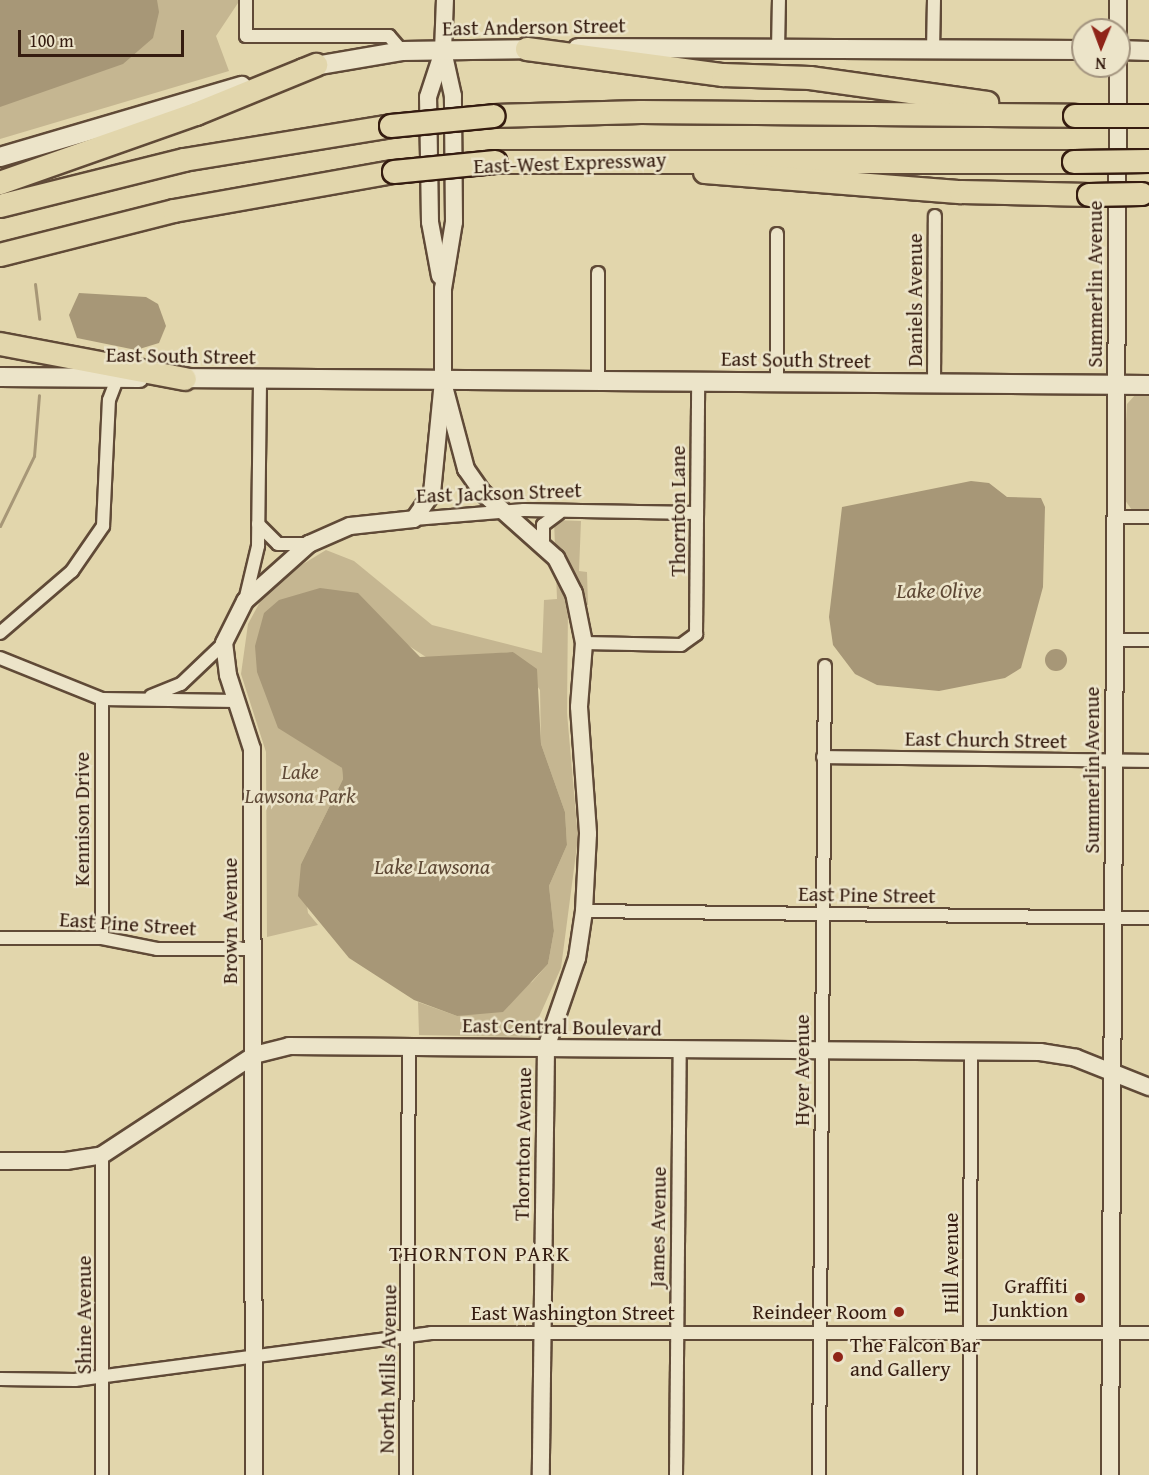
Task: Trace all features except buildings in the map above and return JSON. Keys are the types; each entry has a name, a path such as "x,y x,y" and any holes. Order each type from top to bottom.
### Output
{"highway":[{"path":"527,49 712,74 810,78 1075,116"},
{"path":"0,183 196,114 316,65"},
{"path":"0,206 184,160 391,126 494,116 610,112 1149,116"},
{"path":"629,160 723,175 961,192 1145,194"},
{"name":"East-West Expressway","path":"0,255 220,201 394,172 495,162 1149,161"},
{"path":"0,344 185,379"}],"main road":[{"name":"East Anderson Street","path":"0,157 316,65 402,51 527,49 1071,50"},
{"path":"1131,50 1149,51"},
{"name":"East South Street","path":"0,377 1149,385"}],"street":[{"path":"246,0 246,36 389,36 402,51"},
{"path":"414,519 434,486 443,380 443,289 454,222 453,96 443,51 445,0"},
{"path":"778,50 779,0"},
{"path":"933,51 934,0"},
{"path":"1118,0 1118,18"},
{"path":"443,51 428,97 430,222 443,289"},
{"name":"Summerlin Avenue","path":"1110,1475 1116,1073 1113,918 1118,78"},
{"name":"Daniels Avenue","path":"934,216 934,384"},
{"path":"777,234 777,382"},
{"path":"597,273 598,381"},
{"path":"0,633 72,571 103,526 109,395 118,377"},
{"path":"138,699 181,684 224,643 245,601 258,524 260,379"},
{"name":"Thornton Avenue","path":"443,380 462,460 483,493 543,544 574,593 584,643 579,707 588,834 584,911 577,958 546,1048 541,1475"},
{"name":"Thornton Lane","path":"584,643 681,645 692,640 698,628 696,513 698,382"},
{"name":"East Jackson Street","path":"245,601 309,544 350,526 505,512 696,513"},
{"path":"543,544 547,519 569,512"},
{"path":"1115,517 1149,517"},
{"name":"East Jackson Street","path":"258,524 278,544 309,544"},
{"path":"1115,640 1149,640"},
{"name":"Brown Avenue","path":"224,643 237,701 252,749 254,1475"},
{"path":"0,658 102,699 237,701"},
{"name":"Hyer Avenue","path":"819,1475 825,666"},
{"name":"Kennison Drive","path":"102,699 102,938"},
{"name":"East Church Street","path":"823,757 1149,761"},
{"name":"East Pine Street","path":"584,911 1149,918"},
{"name":"East Pine Street","path":"0,938 102,938 157,949 253,949"},
{"name":"East Central Boulevard","path":"0,1161 66,1161 102,1155 254,1055 290,1046 971,1051 1058,1054 1116,1073 1149,1087"},
{"name":"North Mills Avenue","path":"406,1475 409,1048"},
{"name":"James Avenue","path":"676,1475 680,1050"},
{"name":"Hill Avenue","path":"970,1475 971,1051"},
{"name":"Shine Avenue","path":"102,1155 105,1377 102,1475"},
{"name":"East Washington Street","path":"0,1379 105,1377 408,1335 1149,1333"}],"green space":[{"path":"0,0 240,0 216,36 229,71 0,139"},
{"path":"1136,394 1149,394 1149,511 1132,510 1122,496 1127,404"},
{"name":"Lake Lawsona Park","path":"554,520 581,521 579,571 587,572 588,605 568,608 567,713 578,838 561,968 530,1037 419,1035 418,1002 457,1016 532,982 548,964 554,931 549,886 567,845 565,812 541,744 540,690 513,652 429,659 403,642 333,762 342,768 343,779 301,864 308,913 318,925 267,937 266,752 241,674 248,624 260,602 290,572 326,550 354,561 432,625 542,653 544,600 557,599"}],"water":[{"path":"0,0 157,0 159,12 153,38 123,64 0,107"},
{"path":"79,293 146,297 158,304 166,326 159,343 136,350 77,338 69,315"},
{"name":"Lake Olive","path":"971,481 989,483 1007,497 1041,498 1045,507 1043,587 1021,668 1005,678 939,691 877,685 855,674 833,645 829,617 842,507"},
{"name":"Lake Lawsona","path":"320,588 358,593 420,657 513,652 537,669 541,744 565,812 567,845 549,886 554,931 548,964 503,1012 457,1016 414,1000 349,958 298,896 301,864 343,779 342,768 278,728 257,672 255,646 264,613 279,600"},
{"path":"1056,649 1064,652 1067,660 1064,668 1056,671 1048,668 1045,660 1048,652"}],"waterway":[{"path":"35,284 39,319"},
{"path":"0,526 34,456 39,395"}],"place":[{"name":"Graffiti Junktion","path":"1080,1298"},
{"name":"Reindeer Room","path":"899,1312"},
{"name":"The Falcon Bar and Gallery","path":"838,1357"}],"district":[{"name":"THORNTON PARK","path":"480,1254"}]}
